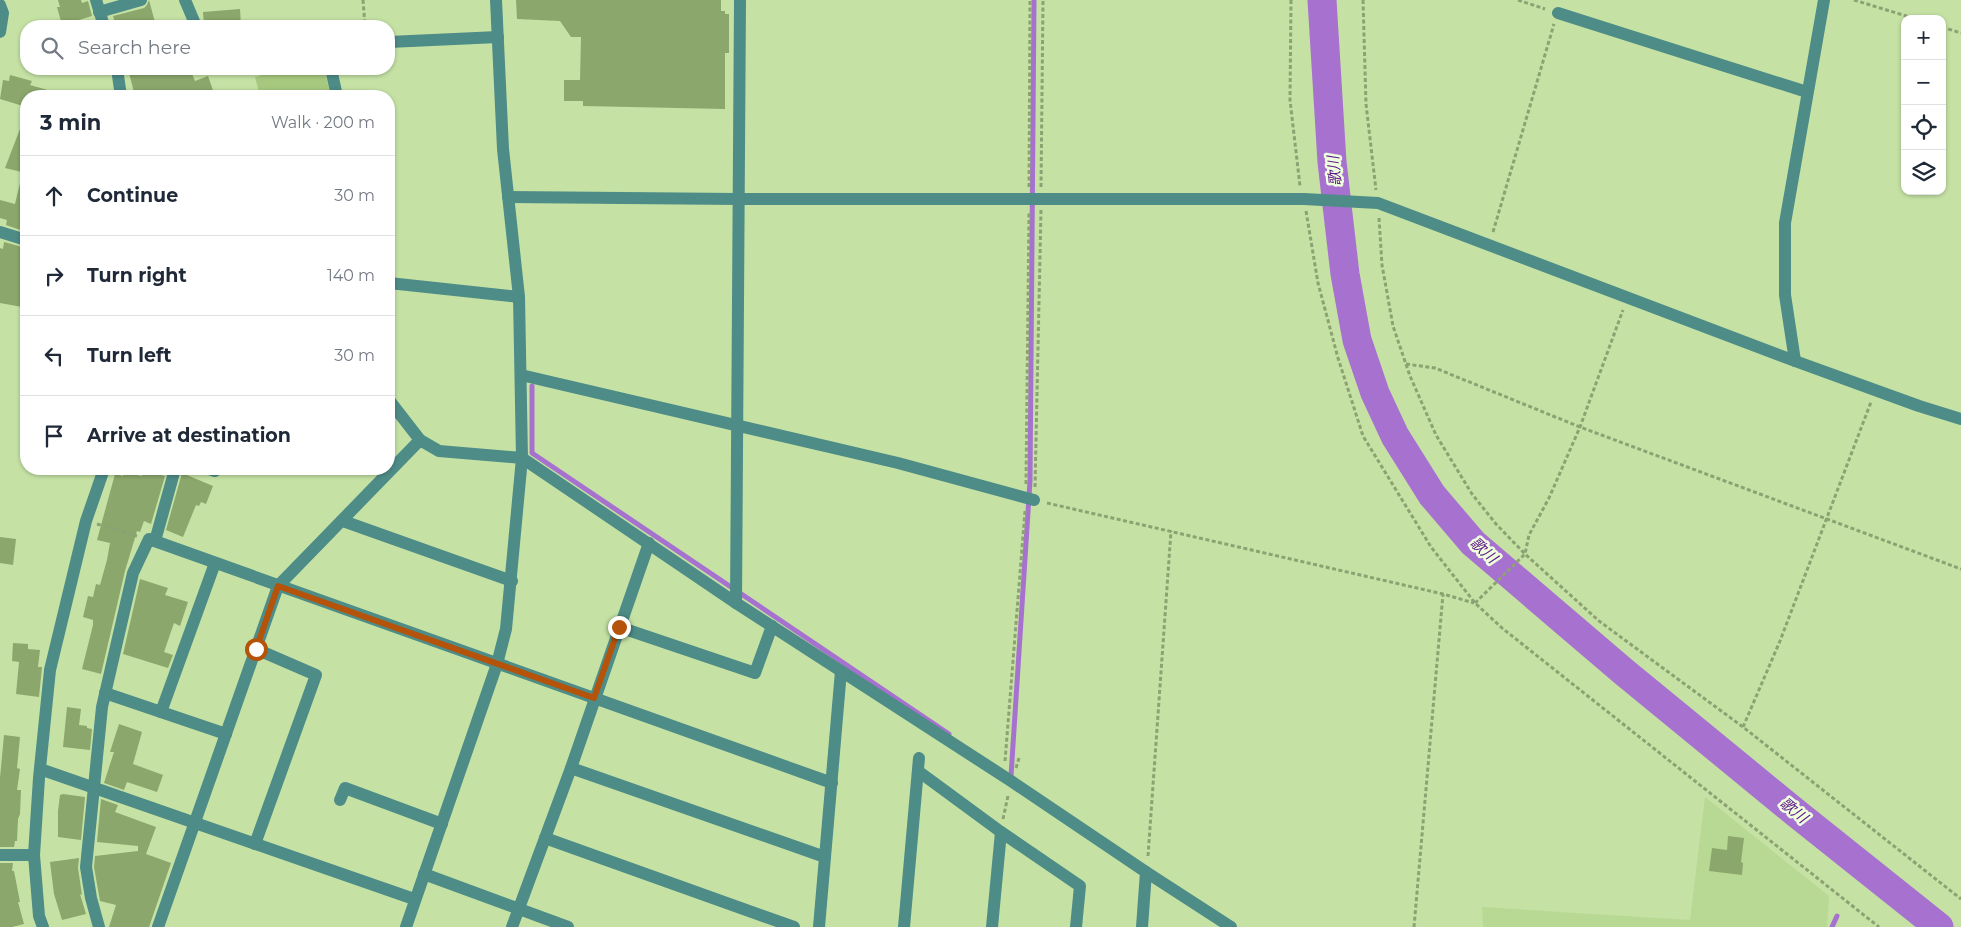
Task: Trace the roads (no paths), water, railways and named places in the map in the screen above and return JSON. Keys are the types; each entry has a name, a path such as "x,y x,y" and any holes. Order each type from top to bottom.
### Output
{"street":[{"path":"102,20 98,6 141,0"},
{"path":"185,0 193,20"},
{"path":"406,927 414,899 497,664 506,629 512,581 522,458 519,296 503,149 496,0"},
{"path":"736,604 740,0"},
{"path":"1795,361 1785,295 1785,223 1824,0"},
{"path":"0,5 3,13 0,32"},
{"path":"1558,13 1807,92"},
{"path":"395,42 498,37"},
{"path":"118,75 120,90"},
{"path":"332,75 336,90"},
{"path":"508,197 1310,199 1373,203 1795,361 1961,419"},
{"path":"0,232 20,238"},
{"path":"395,285 519,296"},
{"path":"521,375 898,463 1030,499"},
{"path":"395,408 420,440 440,451 522,458 736,604 1007,779 1224,925"},
{"path":"395,466 420,440"},
{"path":"43,927 39,916 34,856 50,670 86,521 102,475"},
{"path":"99,927 91,898 86,867 105,694 133,574 152,540 173,475"},
{"path":"158,927 278,586 387,475"},
{"path":"343,521 512,581"},
{"path":"152,540 832,783"},
{"path":"512,927 571,768 649,543"},
{"path":"161,712 215,563"},
{"path":"619,627 755,673 772,626"},
{"path":"255,844 316,675 256,649"},
{"path":"819,927 841,671"},
{"path":"105,694 226,734"},
{"path":"904,927 919,758"},
{"path":"571,768 825,857"},
{"path":"40,769 414,899"},
{"path":"918,771 1001,832 1080,886 1076,927"},
{"path":"345,788 442,824"},
{"path":"992,927 1001,832"},
{"path":"545,838 794,927"},
{"path":"0,855 34,856"},
{"path":"1142,927 1146,872"},
{"path":"424,874 568,927"}],"waterway":[{"path":"1011,776 1030,481 1034,0"},
{"name":"歌川","path":"1322,0 1332,162 1345,274 1357,340 1375,393 1395,436 1432,495 1473,543 1624,672 1939,927"},
{"path":"532,386 532,453 949,734"},
{"path":"1832,927 1837,916"}]}
